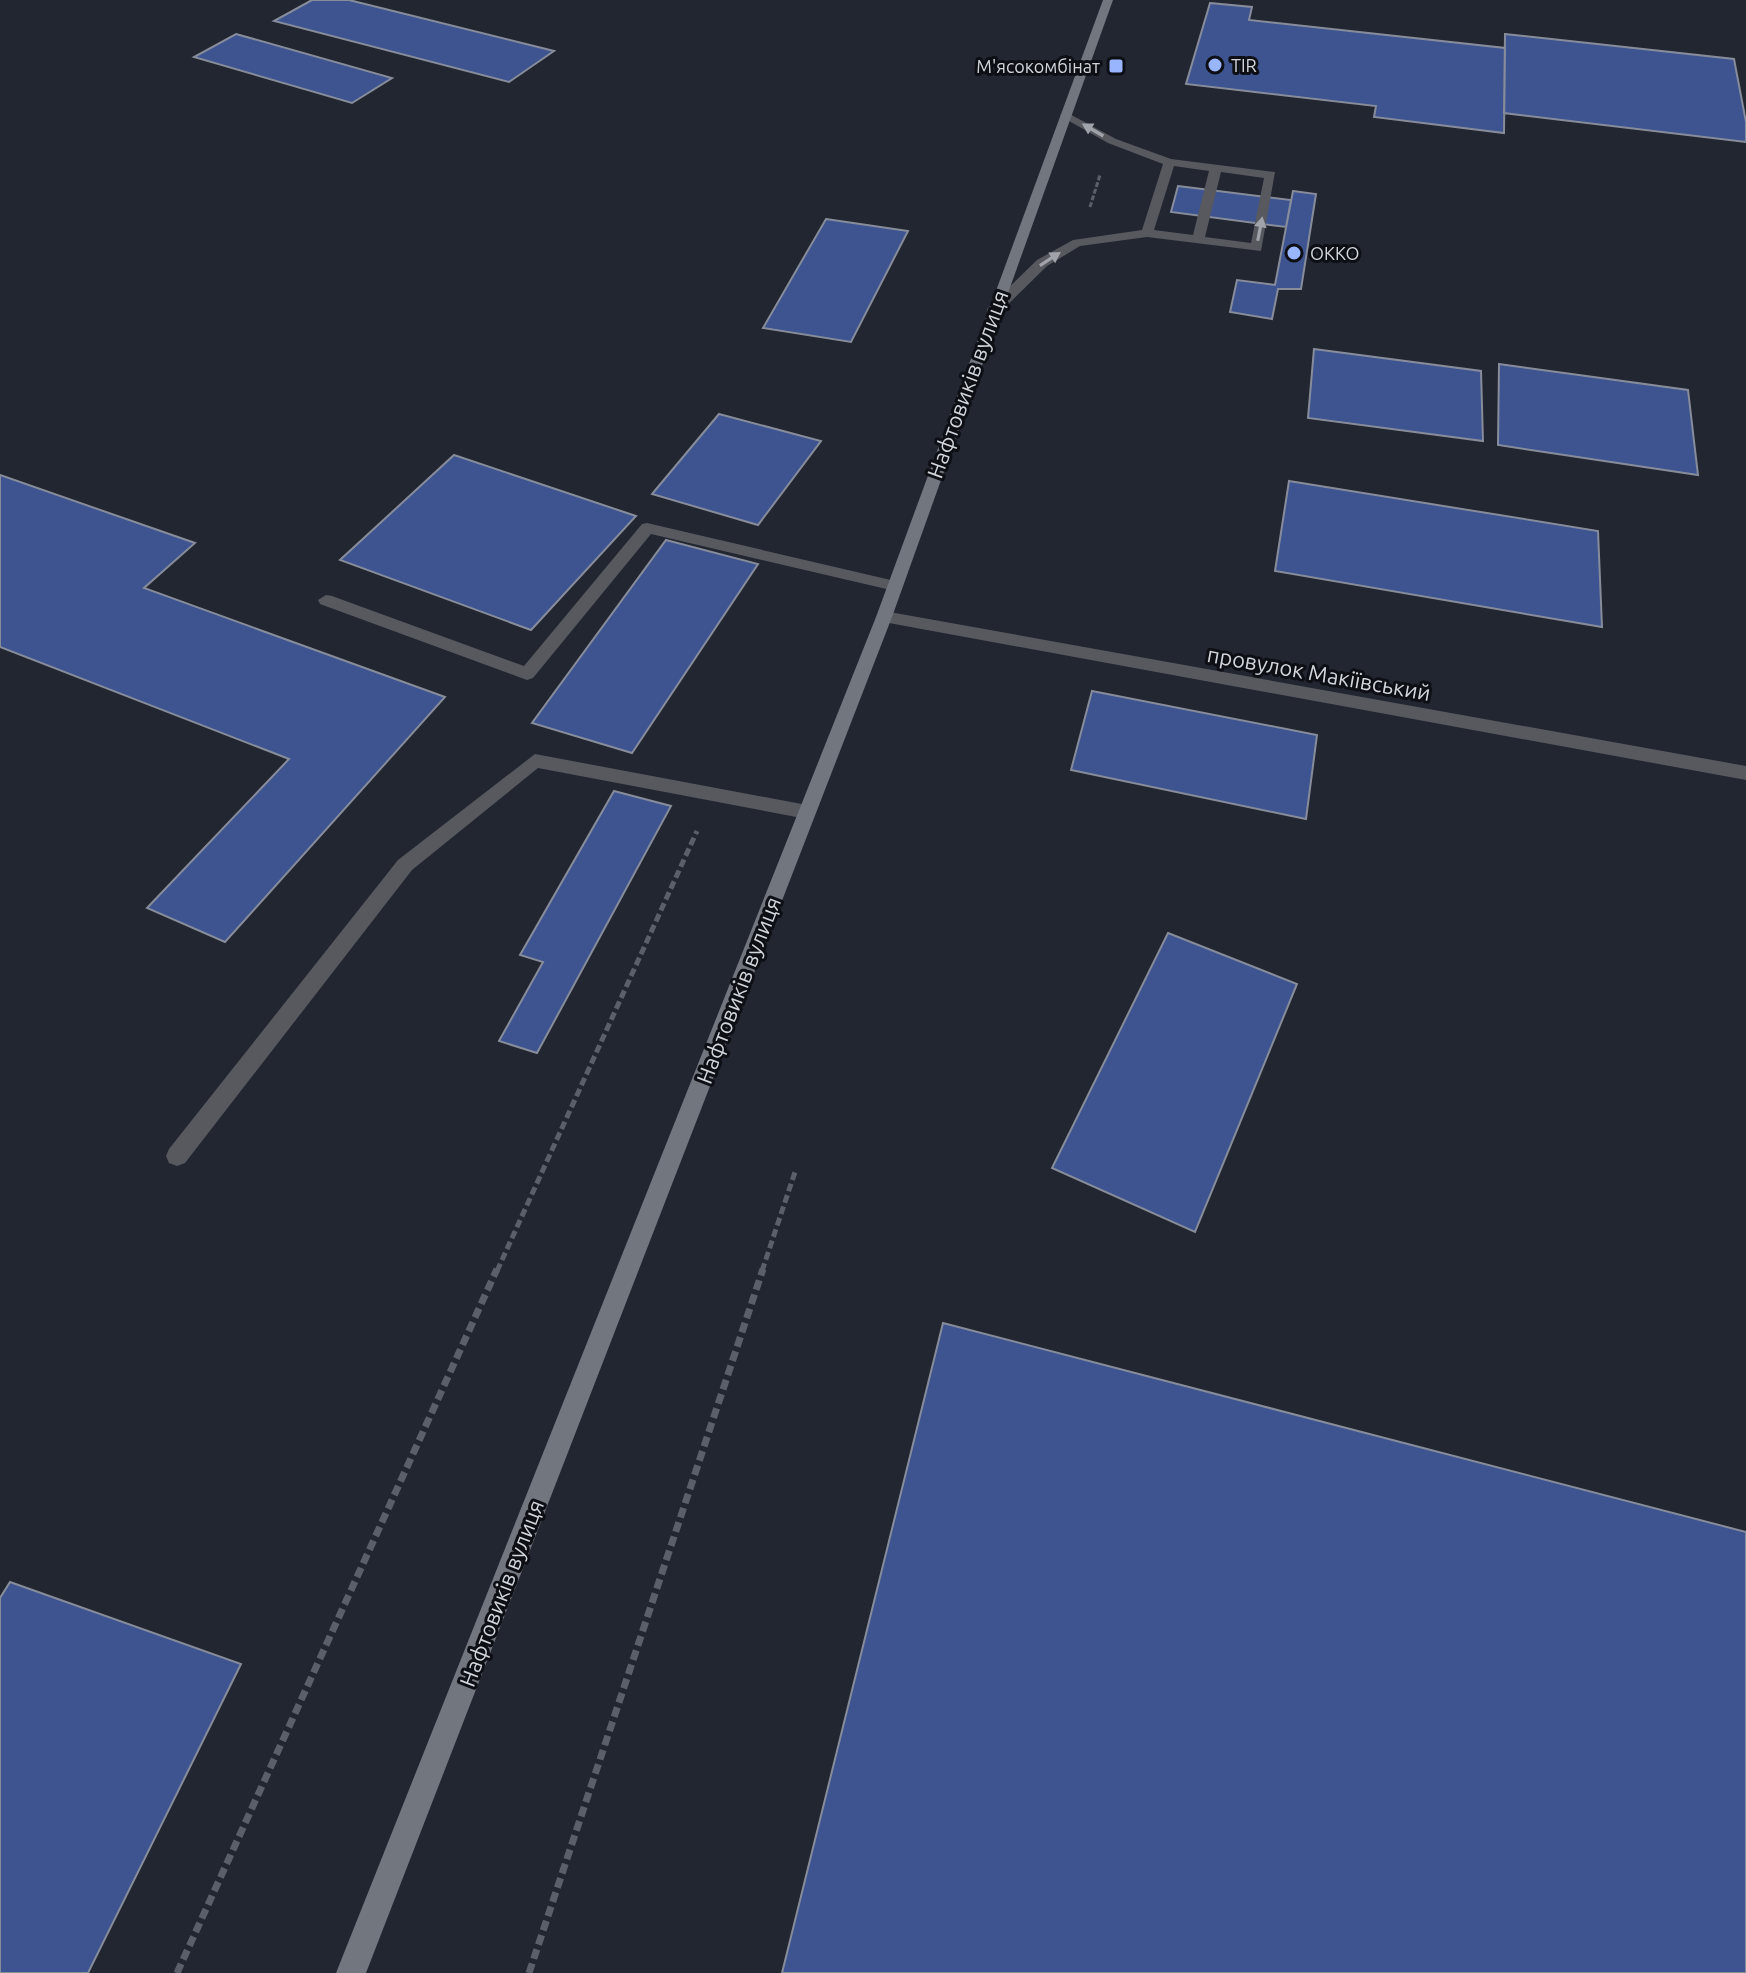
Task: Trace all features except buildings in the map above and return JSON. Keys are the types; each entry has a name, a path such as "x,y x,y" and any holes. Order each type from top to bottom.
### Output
{"street":[{"name":"Нафтовиків вулиця","path":"351,1973 884,617 992,312 1108,0"},
{"path":"992,312 1042,263 1077,243 1147,233 1256,248 1271,175 1169,162 1112,141 1066,115"},
{"path":"1147,233 1169,162"},
{"path":"1198,240 1216,168"},
{"path":"326,600 527,674 647,528 895,586"},
{"name":"провулок Макіївський","path":"884,617 1746,773"},
{"path":"177,1156 405,865 535,761 807,812"}],"path":[{"path":"177,1973 713,794"},
{"path":"529,1973 795,1172"}],"place":[{"name":"TIR","path":"1215,65"},
{"name":"М'ясокомбінат","path":"1116,66"},
{"name":"ОККО","path":"1294,253"}]}
